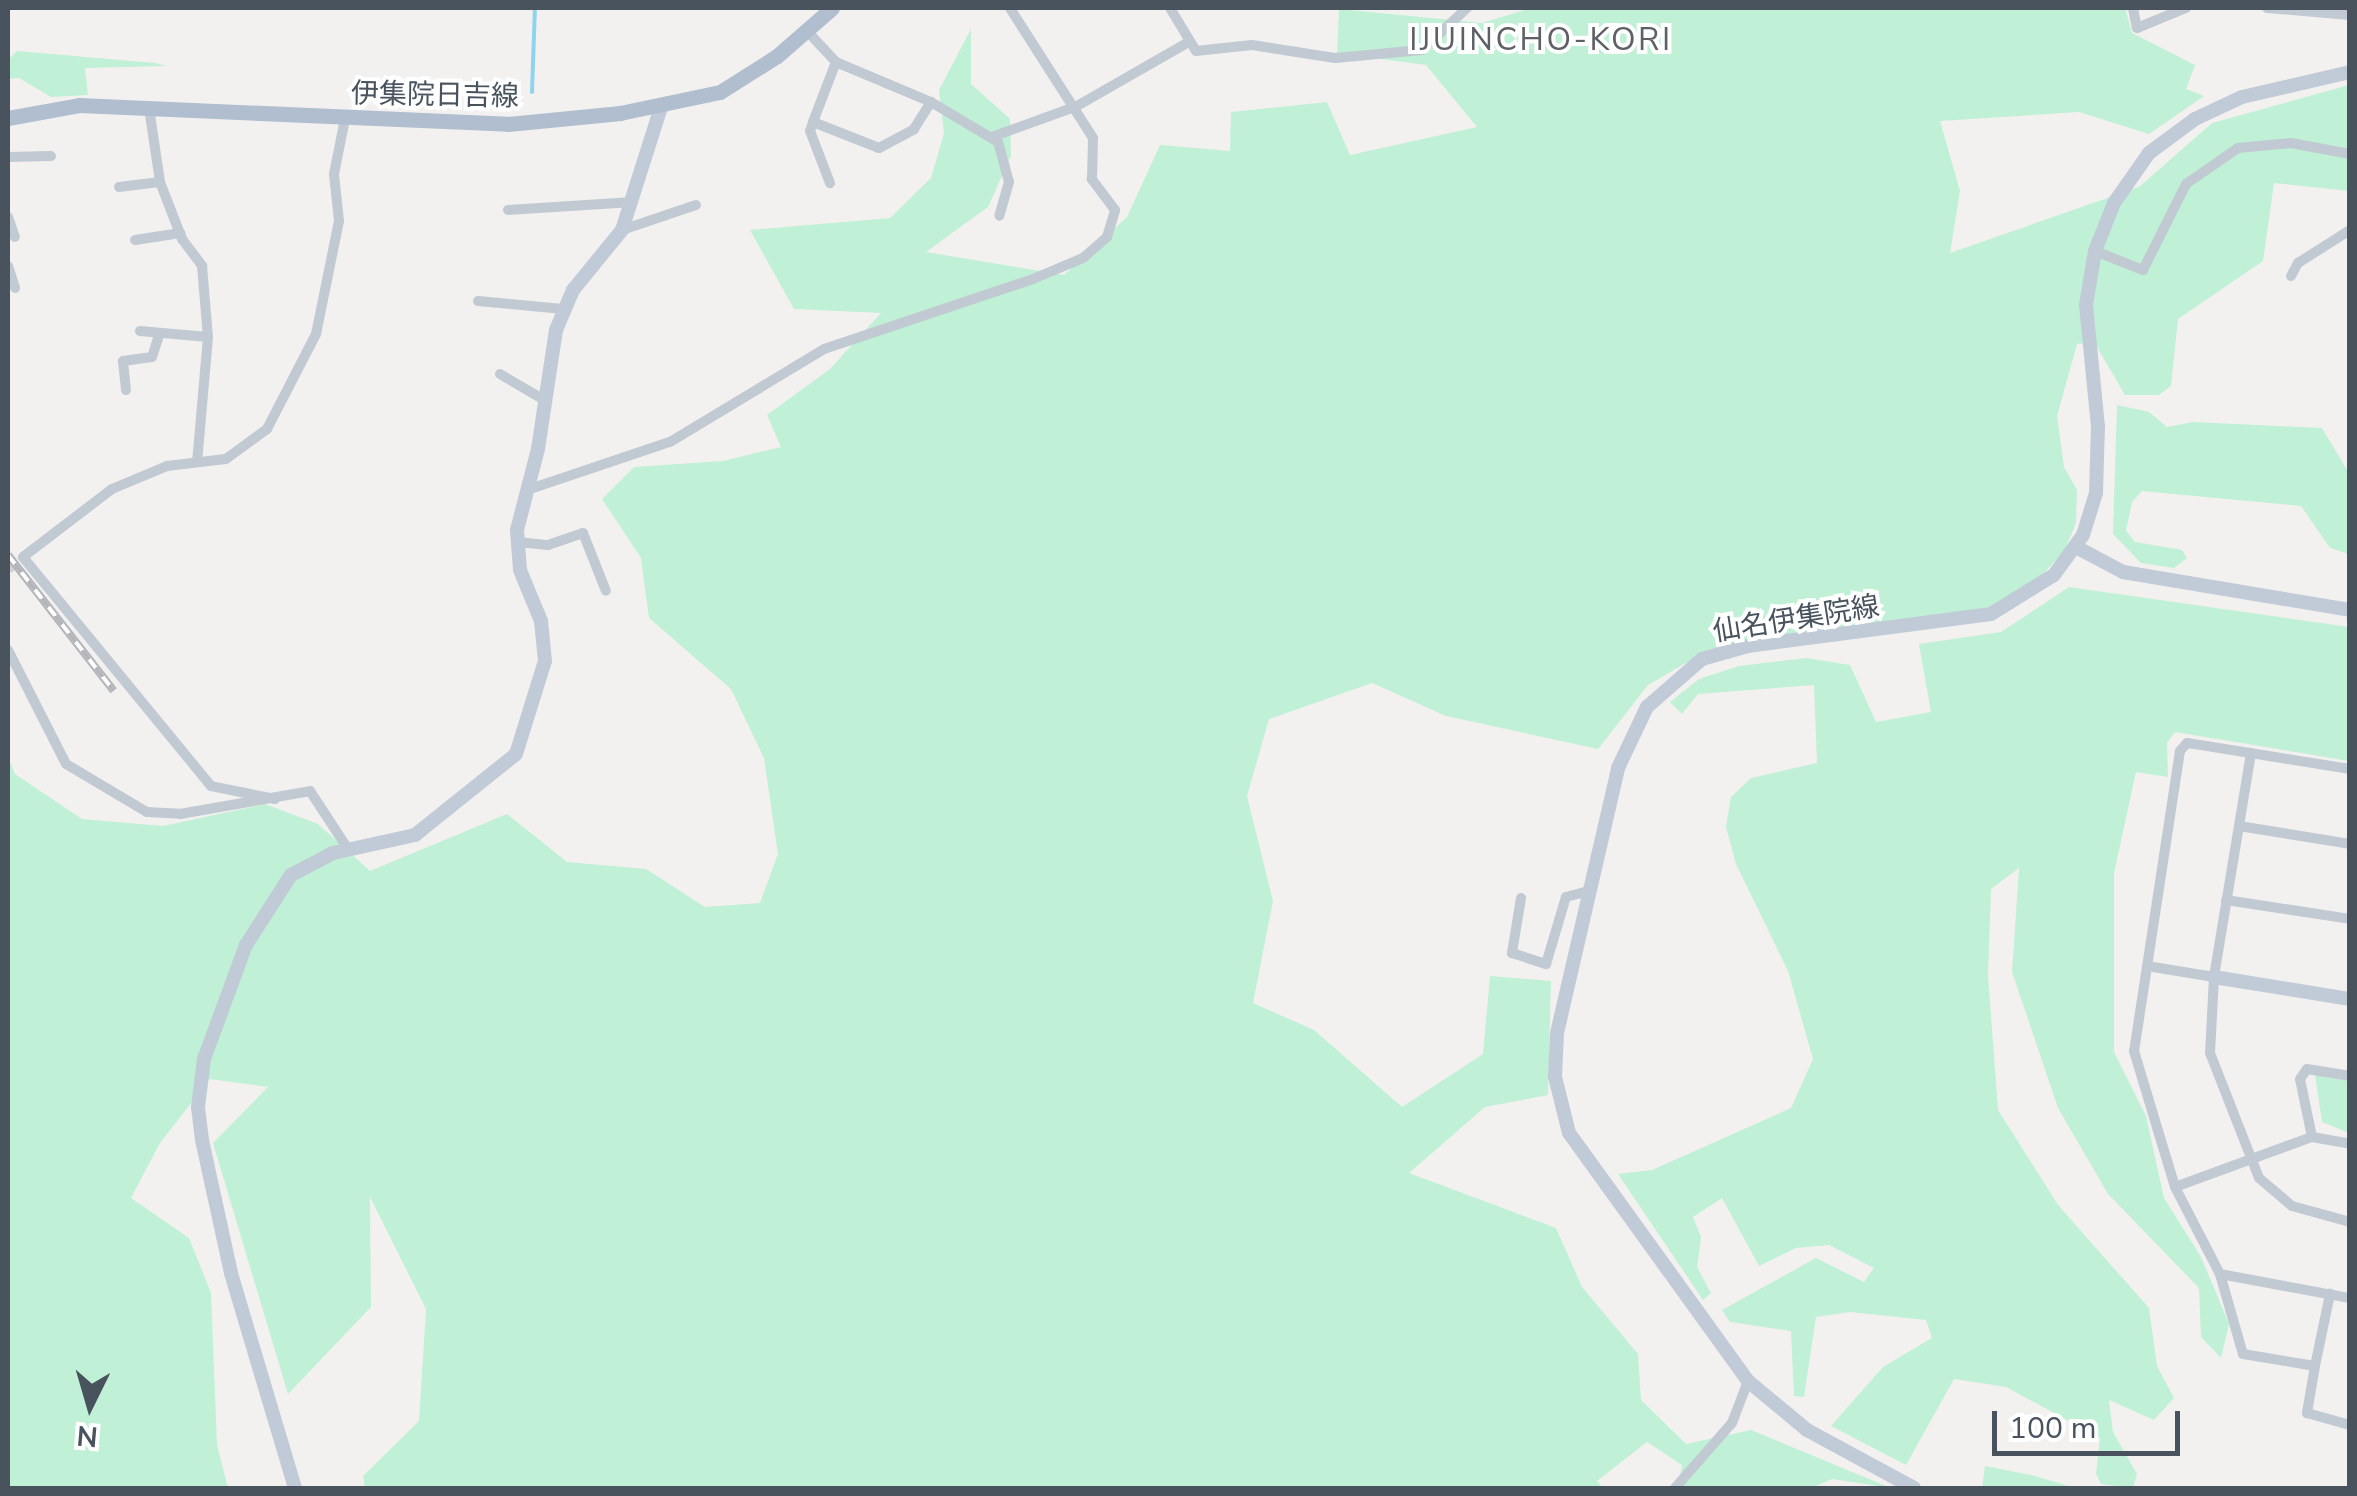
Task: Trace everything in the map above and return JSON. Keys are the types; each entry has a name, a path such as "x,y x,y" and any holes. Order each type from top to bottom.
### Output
{"main road":[{"name":"伊集院日吉線","path":"8,118 52,107 150,108 508,124 661,106 720,92 832,8"},
{"name":"仙名伊集院線","path":"1914,1488 1807,1430 1748,1381 1596,1178 1562,1116 1556,1033 1626,746 1647,707 1685,669 1748,646 1990,614 2041,586 2076,548 2098,471 2086,331 2095,251 2132,174 2173,132 2242,98 2350,72"},
{"path":"295,1488 231,1273 198,1107 204,1059 246,945 274,894 311,863 348,848 414,835 516,754 545,660 518,542 563,309 622,230 661,106"},
{"path":"2076,548 2122,572 2350,610"},
{"path":"2214,977 2350,999"}],"street":[{"path":"526,490 670,442 824,349 1083,258 1107,238 1115,210 1092,179 1093,138 1077,106 1010,8"},
{"path":"1170,8 1187,44 1196,52 1252,45 1335,58 1422,50 1467,8"},
{"path":"2133,8 2138,28 2186,8"},
{"path":"2267,8 2350,14"},
{"path":"806,31 836,62 932,102 992,137 1007,159 1009,182 998,216"},
{"path":"992,137 1077,106 1187,44"},
{"path":"830,184 810,131 836,62"},
{"path":"813,122 879,148 914,129 932,102"},
{"path":"150,108 160,182 180,232 202,266 208,337 196,462"},
{"path":"275,798 211,786 21,558 112,489 196,462 226,459 267,428 316,334 340,221 334,174 345,119"},
{"path":"2095,251 2143,270 2186,184 2213,160 2238,148 2291,143 2350,154"},
{"path":"8,157 51,156"},
{"path":"119,187 160,182"},
{"path":"508,210 633,202"},
{"path":"622,230 696,206"},
{"path":"8,216 15,237"},
{"path":"2290,276 2298,263 2350,230"},
{"path":"135,240 180,232"},
{"path":"8,266 15,288"},
{"path":"478,301 563,309"},
{"path":"140,331 208,337"},
{"path":"126,390 123,361 152,357 160,332"},
{"path":"500,374 546,401"},
{"path":"518,542 548,544 582,533 606,591"},
{"path":"8,650 66,764 147,812 180,814 310,791 348,848"},
{"path":"2315,1366 2243,1354 2220,1274 2175,1187 2134,1052 2180,751 2187,743 2350,769"},
{"path":"2250,753 2214,977 2210,1053 2248,1161 2292,1206 2350,1222"},
{"path":"2239,826 2350,844"},
{"path":"1521,898 1512,953 1546,964 1566,897 1588,891"},
{"path":"2226,900 2350,920"},
{"path":"2146,966 2214,977"},
{"path":"2312,1136 2300,1079 2307,1069 2350,1076"},
{"path":"2175,1187 2312,1136 2350,1144"},
{"path":"2220,1274 2350,1298"},
{"path":"2330,1294 2307,1413 2350,1425"},
{"path":"1675,1488 1732,1423 1748,1381"}],"green space":[{"path":"1531,8 2125,8 2132,33 2195,65 2186,89 2204,96 2149,134 2079,112 1940,121 1960,191 1950,253 2139,187 2212,123 2349,85 2349,191 2274,183 2263,261 2178,319 2171,386 2159,395 2125,395 2094,342 2077,344 2057,416 2064,467 2077,490 2076,523 2064,552 2030,587 1990,607 1710,649 1648,685 1598,749 1446,716 1372,683 1269,719 1247,796 1273,901 1253,1003 1314,1030 1402,1107 1483,1054 1490,976 1551,981 1548,1095 1485,1107 1409,1173 1556,1228 1582,1287 1638,1354 1641,1400 1686,1444 1751,1430 1891,1488 1832,1479 1811,1488 1678,1488 1682,1465 1647,1442 1597,1481 1603,1488 365,1488 363,1476 419,1421 426,1309 370,1197 371,1307 288,1394 213,1143 268,1087 210,1079 160,1143 131,1198 189,1238 211,1293 217,1445 228,1488 8,1488 8,757 15,774 82,819 163,826 265,804 318,824 370,871 507,814 567,862 646,869 705,907 760,903 778,854 764,758 731,689 649,618 641,558 602,499 634,467 723,461 781,447 767,415 830,369 881,313 794,309 750,230 890,218 931,178 944,133 939,90 971,29 971,84 1010,119 1011,156 988,207 926,252 1064,275 1127,217 1160,145 1230,151 1231,112 1327,102 1350,155 1477,127 1426,65 1337,53 1339,9 1482,23"},
{"path":"17,51 167,66 85,68 88,95 51,97 19,78 8,79 8,60"},
{"path":"2117,405 2149,412 2167,427 2193,422 2322,428 2349,473 2349,554 2330,548 2301,506 2142,491 2132,502 2126,531 2135,542 2182,550 2187,558 2174,568 2141,563 2113,534"},
{"path":"2069,587 2349,627 2349,761 2175,732 2167,743 2168,777 2136,772 2114,873 2114,1052 2146,1116 2164,1198 2201,1257 2229,1324 2221,1358 2201,1337 2199,1288 2108,1194 2058,1108 2012,972 2019,868 1991,889 1988,975 1998,1110 2058,1205 2149,1308 2157,1366 2174,1398 2154,1420 2109,1400 2113,1432 2137,1474 2133,1488 2101,1484 2096,1474 2100,1438 2006,1387 1954,1379 1906,1465 1831,1426 1883,1367 1932,1338 1926,1320 1850,1312 1816,1317 1804,1397 1794,1396 1791,1331 1730,1322 1722,1310 1816,1258 1864,1282 1874,1268 1829,1245 1796,1248 1759,1266 1722,1198 1693,1217 1701,1237 1697,1267 1711,1293 1703,1300 1618,1174 1652,1170 1791,1108 1813,1059 1788,971 1736,864 1726,827 1731,797 1751,778 1817,763 1814,685 1698,694 1682,714 1670,702 1699,679 1739,666 1806,658 1850,665 1876,722 1931,712 1919,644 2001,632"},
{"path":"2315,1075 2349,1081 2349,1133 2322,1122"},
{"path":"1985,1466 2031,1475 2072,1487 1982,1488"}],"waterway":[{"path":"532,92 535,8"}],"tunnel":[{"path":"8,569 19,560"}],"railway":[{"path":"8,555 114,691"}],"district":[{"name":"IJUINCHO-KORI","path":"1541,40"}]}
